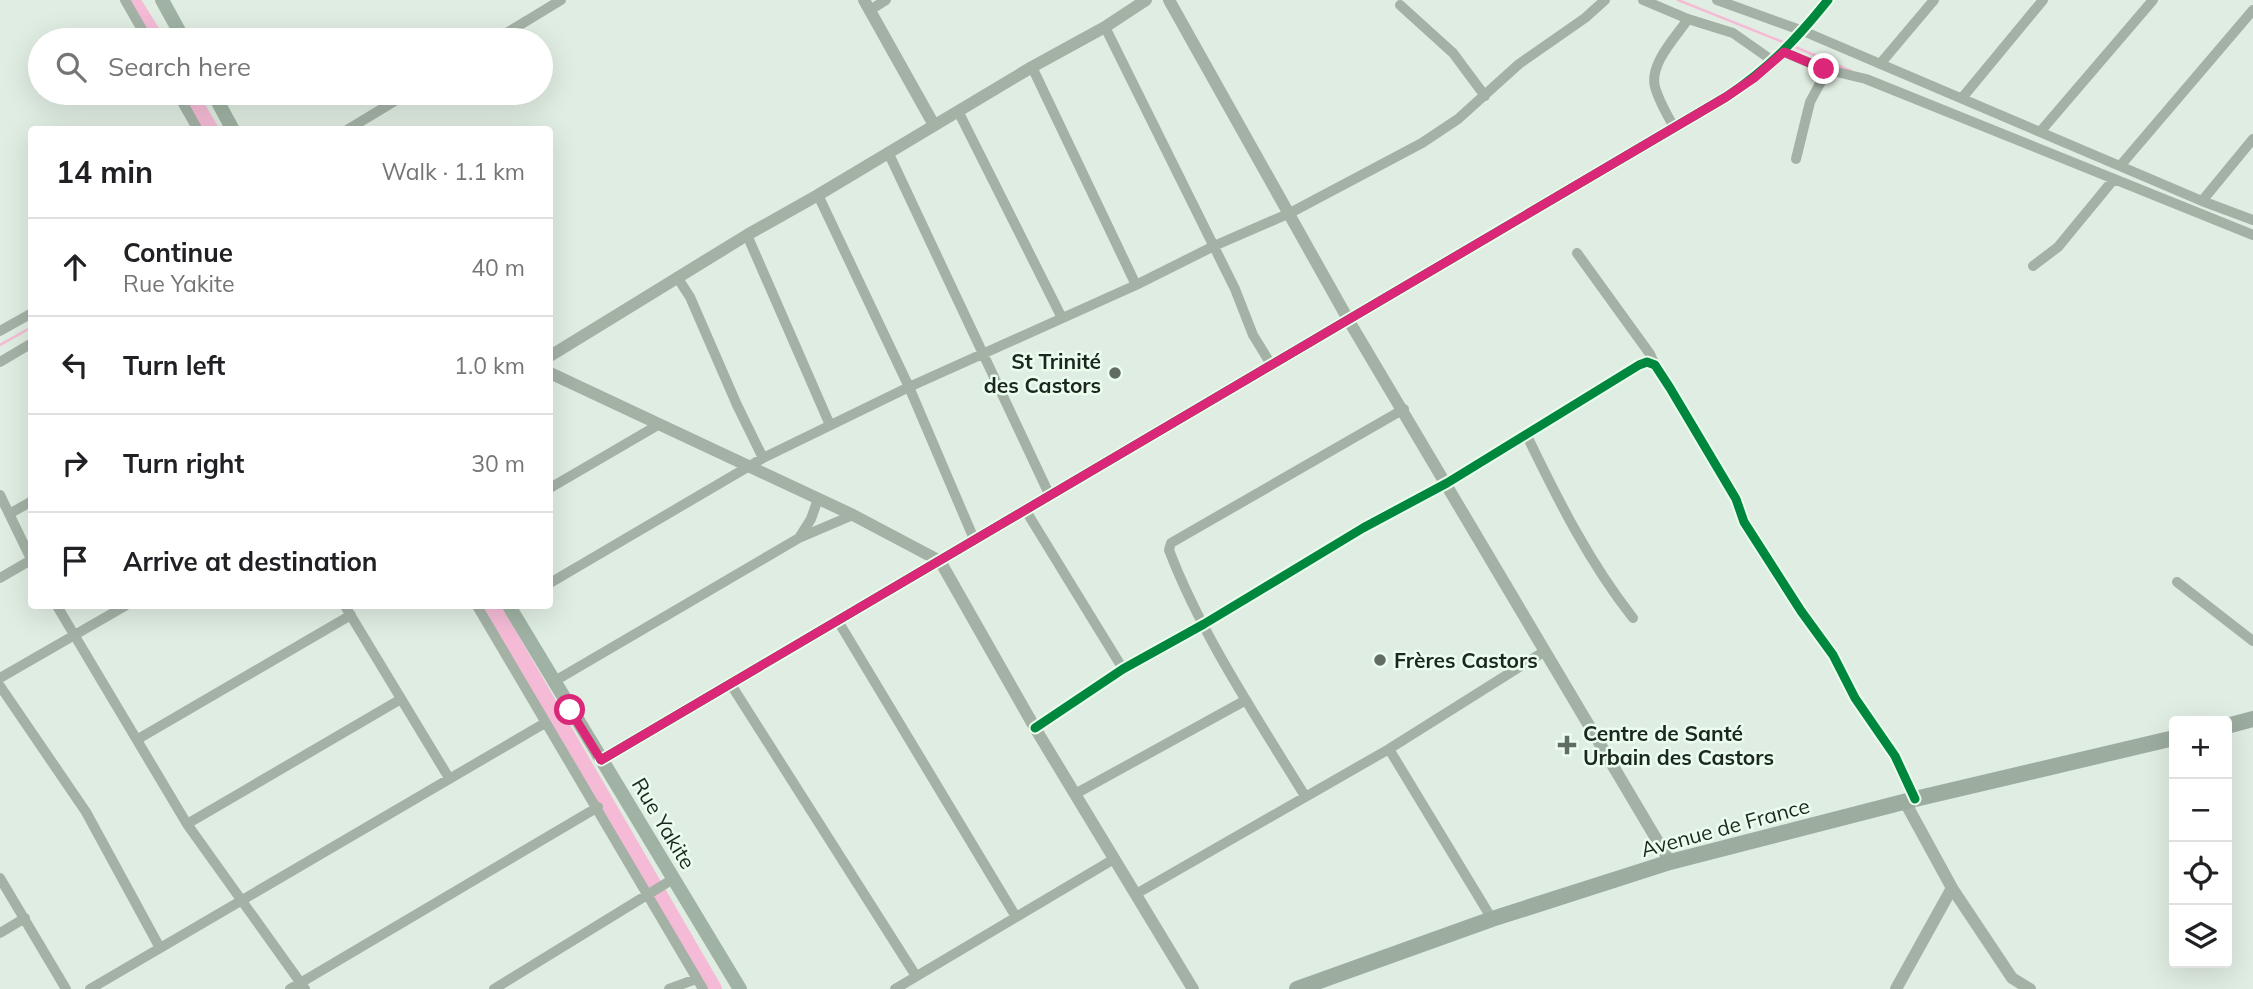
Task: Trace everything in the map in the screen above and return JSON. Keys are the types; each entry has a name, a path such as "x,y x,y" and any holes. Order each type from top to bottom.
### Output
{"main road":[{"path":"162,0 177,28"},
{"path":"219,105 231,126"},
{"name":"Rue Yakite","path":"512,609 740,989"},
{"path":"2232,725 2253,719"},
{"name":"Avenue de France","path":"1297,989 1492,919 1670,862 2169,739"}],"street":[{"path":"125,0 141,28"},
{"path":"515,28 561,0"},
{"path":"886,0 867,5 934,125"},
{"path":"553,354 747,235 1105,27 1146,0"},
{"path":"1169,0 1349,321 1404,409 1670,862"},
{"path":"553,581 763,458 983,352 1290,213 1422,143 1458,119 1519,64 1585,18 1605,0"},
{"path":"1643,0 1688,19 1733,33 1779,56 1866,79 2253,235"},
{"path":"1717,0 1880,64 2202,201 2253,220"},
{"path":"601,760 1349,321 1735,90 1779,56 1802,33 1828,0"},
{"path":"1880,64 1934,0"},
{"path":"1962,98 2043,0"},
{"path":"2040,132 2152,0"},
{"path":"1400,5 1453,53 1485,96"},
{"path":"2120,166 2253,10"},
{"path":"1674,127 1654,85 1655,72 1688,19"},
{"path":"1105,27 1235,289 1253,335 1272,366"},
{"path":"1032,67 1136,285"},
{"path":"1796,159 1810,102 1824,76 1824,69"},
{"path":"184,105 196,126"},
{"path":"354,126 388,105"},
{"path":"958,111 1062,318"},
{"path":"2202,201 2253,139"},
{"path":"888,152 1051,496"},
{"path":"2032,266 2058,247 2114,179"},
{"path":"818,195 909,387 974,539"},
{"path":"747,235 830,425"},
{"path":"1577,253 1650,354 1654,365 1736,499 1744,522 1801,611 1833,655 1855,698 1895,756 1910,801 1952,888 2012,978 2030,989"},
{"path":"677,277 690,297 763,458"},
{"path":"0,331 28,315"},
{"path":"0,362 28,345"},
{"path":"1035,728 1123,669 1204,624 1363,528 1527,436 1639,365 1647,362 1654,365"},
{"path":"553,374 853,515 940,561 1035,728 1192,989"},
{"path":"1305,796 1204,624 1169,550 1171,543 1404,409"},
{"path":"553,486 658,425"},
{"path":"1527,436 1577,536 1607,585 1633,618"},
{"path":"0,495 28,554"},
{"path":"799,538 811,519 818,499"},
{"path":"9,514 28,503"},
{"path":"1027,511 1123,669"},
{"path":"554,682 799,538 853,515"},
{"path":"0,578 28,562"},
{"path":"2178,582 2253,642"},
{"path":"59,609 187,824 303,986"},
{"path":"0,678 120,609"},
{"path":"479,609 703,989"},
{"path":"138,739 348,610 449,778"},
{"path":"838,621 1016,917"},
{"path":"1136,894 1389,748 1545,651"},
{"path":"730,683 916,976"},
{"path":"0,685 86,812 160,948"},
{"path":"187,824 401,699"},
{"path":"1075,794 1246,699"},
{"path":"90,989 545,723"},
{"path":"1389,748 1492,919"},
{"path":"290,989 303,986 597,807"},
{"path":"895,989 1114,859"},
{"path":"0,878 66,989"},
{"path":"494,989 673,878"},
{"path":"1896,989 1952,888"},
{"path":"0,933 25,918"},
{"path":"669,989 696,979"}],"waterway":[{"path":"132,0 150,28"},
{"path":"1678,0 1783,42"},
{"path":"1793,46 1851,71"},
{"path":"196,105 209,126"},
{"path":"0,345 28,329"},
{"path":"494,609 714,989"}],"cycle path":[{"path":"601,760 1726,97 1781,53 1828,0"},
{"path":"1035,728 1123,669 1204,624 1363,528 1447,483 1647,362 1655,365 1670,388 1736,499 1744,522 1801,611 1833,655 1855,698 1895,756 1915,799"}],"place":[{"name":"St Trinité des Castors","path":"1115,373"},
{"name":"Frères Castors","path":"1380,660"},
{"name":"Centre de Santé Urbain des Castors","path":"1567,745"}],"route":[{"path":"570,710 601,760 1726,97 1754,78 1784,52 1824,69"}]}
